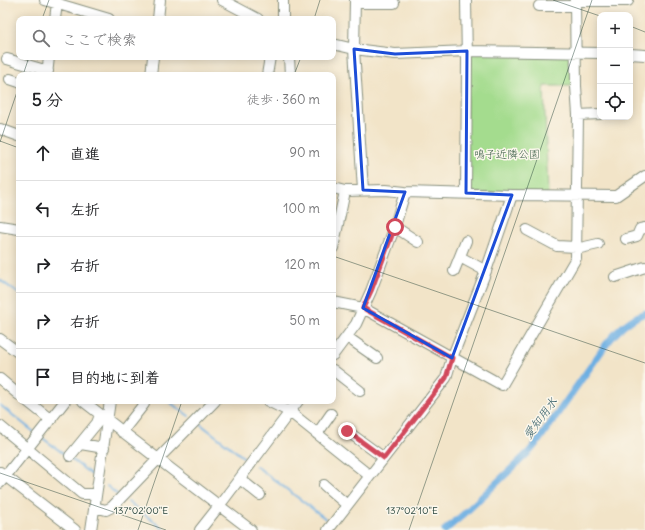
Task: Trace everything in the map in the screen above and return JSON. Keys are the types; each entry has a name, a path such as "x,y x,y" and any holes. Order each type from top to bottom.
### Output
{"street":[{"path":"45,0 99,16"},
{"path":"158,16 160,0"},
{"path":"222,0 252,16"},
{"path":"283,0 283,16"},
{"path":"466,0 466,193"},
{"path":"363,190 354,49 355,1 394,3"},
{"path":"538,6 575,2 628,1"},
{"path":"336,303 363,308 502,386 576,258 578,114 575,2"},
{"path":"55,16 57,3"},
{"path":"336,45 354,49 395,54 467,51 597,53"},
{"path":"633,54 645,55"},
{"path":"7,59 44,72"},
{"path":"47,72 49,60"},
{"path":"151,72 153,60"},
{"path":"268,72 270,60"},
{"path":"289,60 290,72"},
{"path":"578,114 597,114"},
{"path":"0,129 16,135"},
{"path":"336,189 346,191 386,190 406,192 512,195 616,196 644,179"},
{"path":"336,235 346,191"},
{"path":"336,351 356,324 371,291 395,227 406,192"},
{"path":"328,530 446,378 452,358 486,271 512,195"},
{"path":"0,226 16,229"},
{"path":"395,227 418,242"},
{"path":"626,239 637,236 640,229 645,228"},
{"path":"527,230 557,246 576,248 598,244"},
{"path":"454,271 466,241"},
{"path":"460,257 486,271"},
{"path":"615,277 645,267"},
{"path":"347,337 377,358"},
{"path":"0,338 16,351"},
{"path":"336,372 360,391"},
{"path":"0,379 16,392"},
{"path":"31,404 51,420"},
{"path":"63,404 27,450 2,477 75,530"},
{"path":"87,404 251,530"},
{"path":"70,456 103,417 109,404"},
{"path":"122,432 144,404"},
{"path":"0,426 27,450 82,494 91,494 94,502 106,510 112,507 212,404"},
{"path":"276,404 290,412 370,476"},
{"path":"200,530 220,506 296,404"},
{"path":"317,434 331,414"},
{"path":"90,530 104,448 103,417"},
{"path":"347,431 384,458"},
{"path":"81,444 104,448"},
{"path":"240,479 260,495"},
{"path":"324,485 347,505"}],"highlighted area":[{"path":"354,49 395,54 467,51 466,193 512,195 452,358 363,308 405,192 363,190"}],"green space":[{"name":"鳴子近隣公園","path":"467,51 576,52 576,86 544,86 548,194 466,193"}],"waterway":[{"path":"0,280 16,292"},
{"name":"愛知用水","path":"445,530 464,514 530,451 609,341 628,323 645,313"},
{"path":"172,404 189,416"},
{"path":"0,405 34,432"},
{"path":"199,423 247,460"},
{"path":"41,437 67,456"},
{"path":"71,459 92,475"},
{"path":"256,466 326,519"},
{"path":"107,486 118,495"},
{"path":"128,502 165,530"}],"route":[{"path":"347,431 384,458 446,378 452,358 363,308 395,227"}]}
